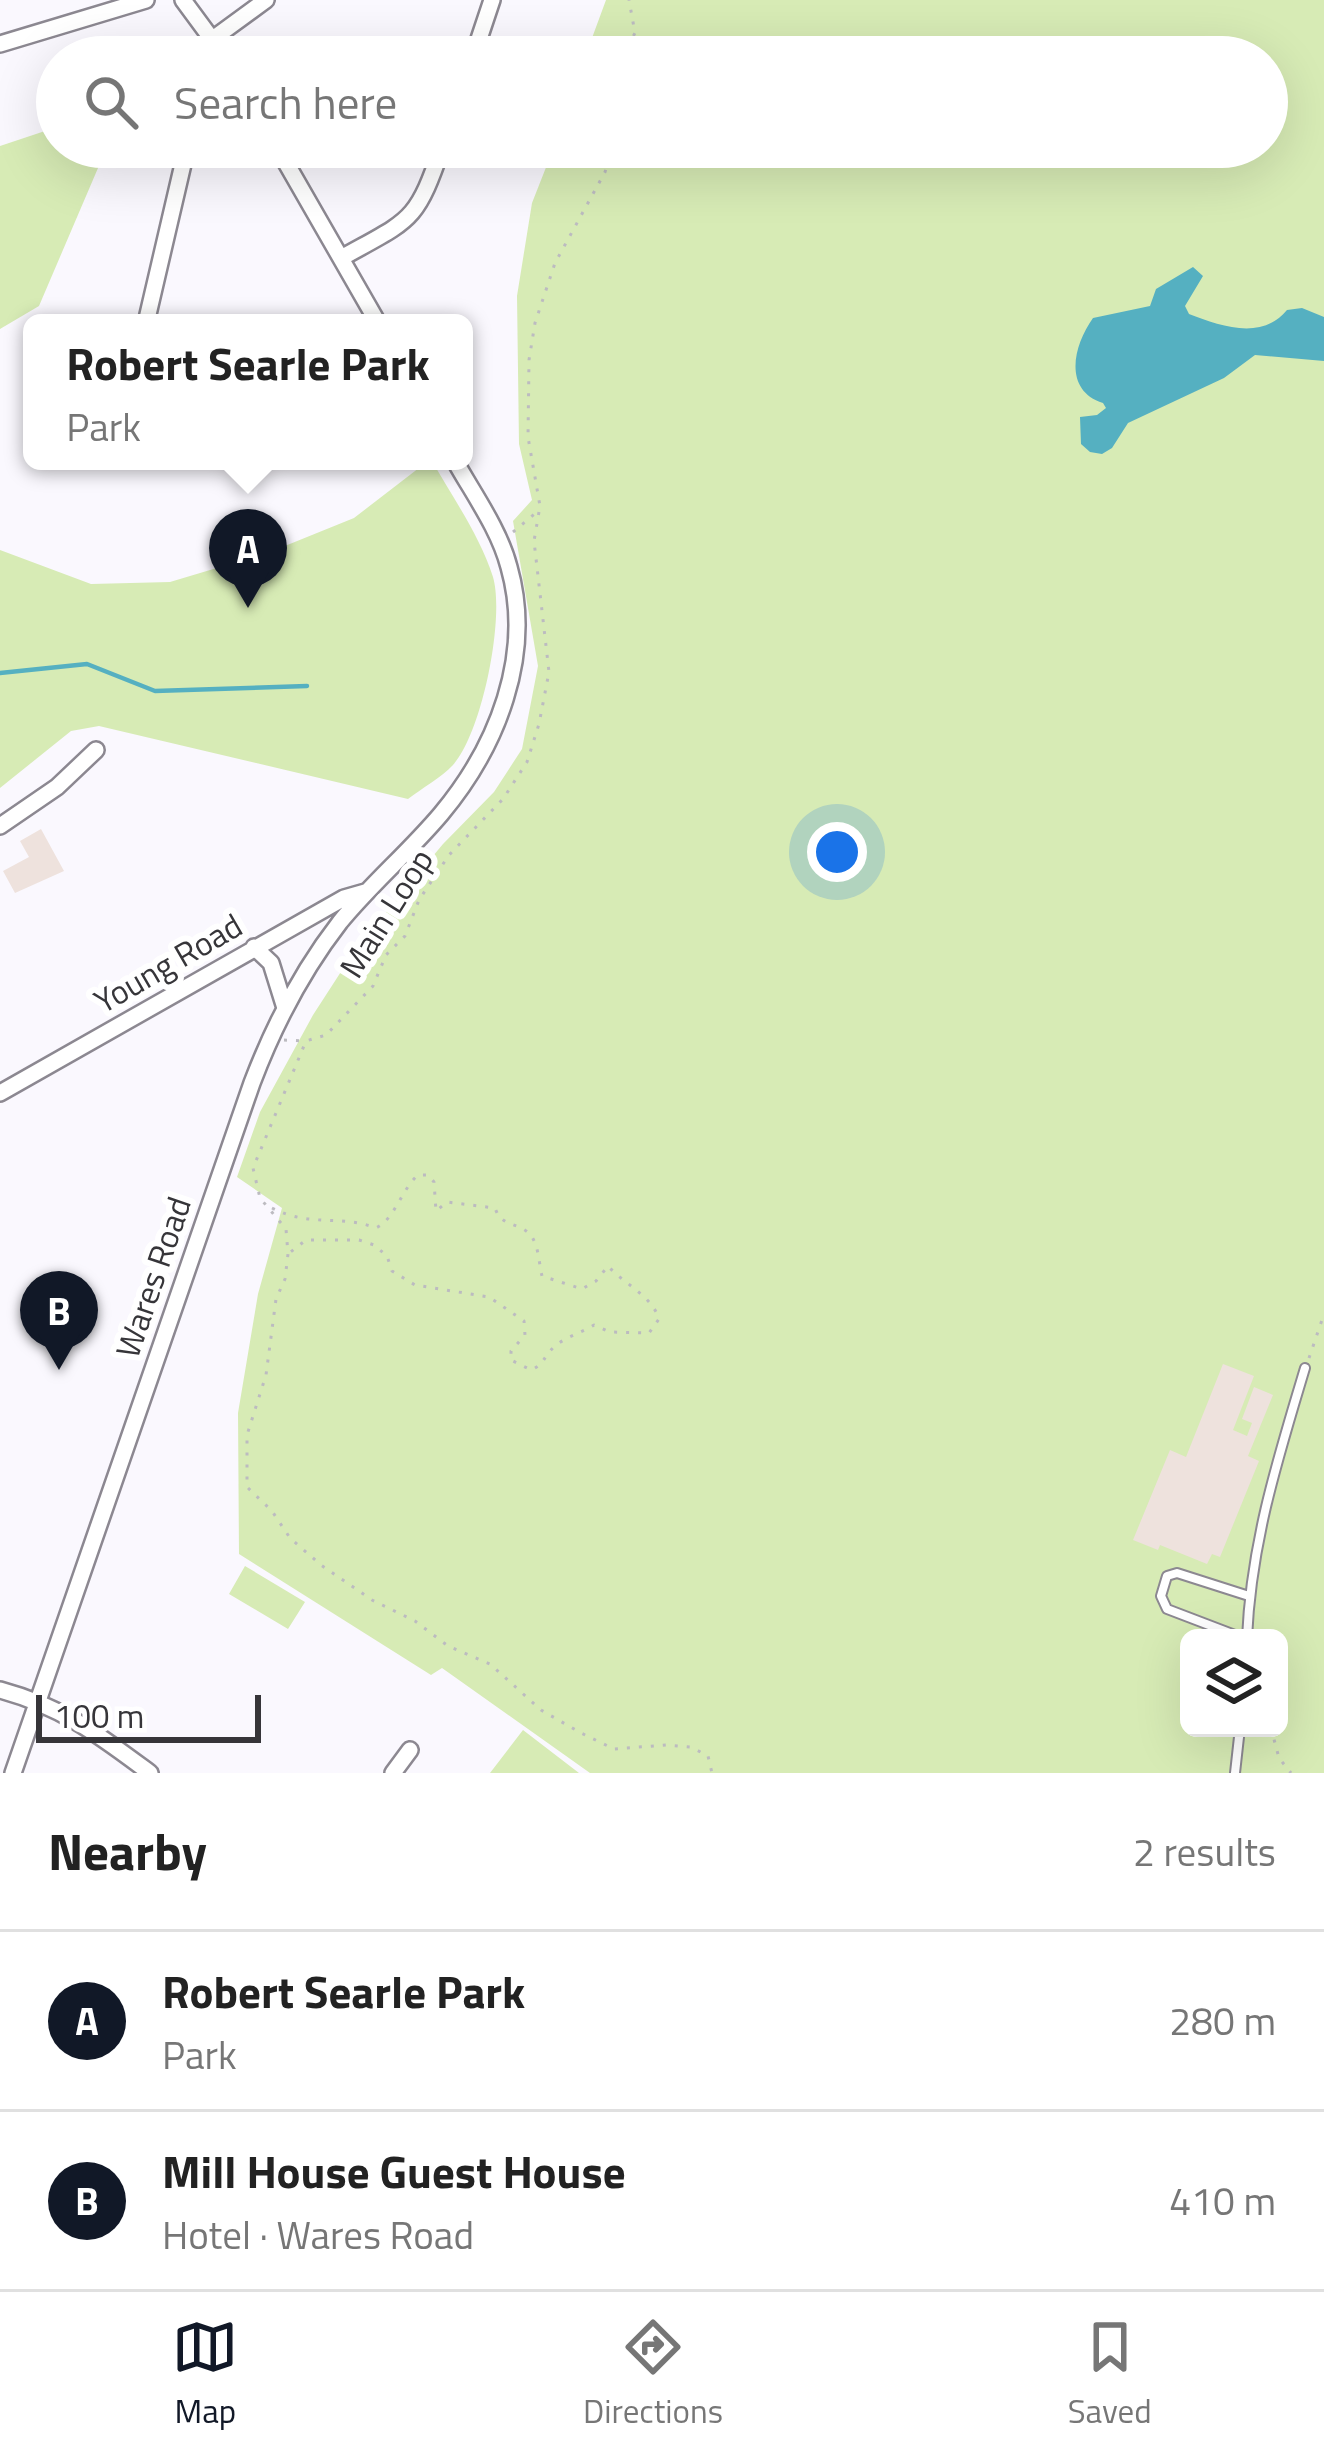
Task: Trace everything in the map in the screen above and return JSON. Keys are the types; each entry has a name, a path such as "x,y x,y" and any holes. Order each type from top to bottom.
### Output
{"street":[{"path":"0,44 146,0"},
{"path":"183,0 212,36"},
{"path":"217,36 266,0"},
{"path":"480,36 492,0"},
{"path":"148,314 183,168"},
{"path":"290,168 373,314"},
{"path":"343,257 407,221 435,168"},
{"name":"Wares Road","path":"13,1773 252,1083 285,1008 322,948 368,891 457,795 479,764 492,734 511,678 518,632 515,596 501,542 460,470"},
{"path":"0,826 58,787 96,750"},
{"name":"Young Road","path":"0,1094 254,947 344,898 368,891"},
{"path":"254,947 271,963 285,1008"},
{"path":"0,1690 38,1700 82,1722 150,1773"},
{"path":"393,1773 410,1750"}],"lane":[{"path":"1246,1629 1264,1503 1305,1368"},
{"path":"1221,1629 1167,1609 1161,1596 1168,1576 1177,1573 1249,1596"},
{"path":"1235,1773 1239,1737"}],"path":[{"path":"629,0 632,36"},
{"name":"Main Loop","path":"288,1254 286,1229 260,1198 253,1168 306,1041 326,1035 373,986 386,956 405,936 449,855 503,799 527,762 539,724 548,672 534,541 539,510 528,437 529,360 555,262 605,168"},
{"path":"501,542 539,510"},
{"path":"265,1204 292,1218 376,1228 384,1225 409,1183 418,1174 428,1175 434,1182 436,1211 447,1202 495,1208 498,1218 527,1231 534,1240 542,1276 582,1289 608,1266 653,1304 659,1318 649,1333 610,1332 594,1325 565,1339 546,1355 543,1364 531,1370 512,1360 511,1351 525,1335 524,1321 489,1297 415,1285 392,1271 387,1256 374,1245 359,1240 306,1240 288,1254 276,1299 266,1375 247,1435 247,1486 290,1538 321,1565 372,1600 416,1621 448,1646 490,1664 541,1709 614,1749 691,1748 708,1756 712,1773"},
{"path":"1305,1368 1324,1314"},
{"path":"1273,1737 1279,1758 1291,1773"}],"green space":[{"path":"606,0 1324,0 1324,1773 590,1773 442,1668 431,1675 239,1554 238,1413 258,1294 282,1208 237,1177 260,1112 357,947 443,844 494,792 522,749 538,666 513,521 532,500 519,444 517,296 532,203 546,168 1288,168 1288,36 593,36"},
{"path":"36,134 36,168 98,168 39,306 0,329 0,146"},
{"path":"416,470 437,470 488,562 496,619 488,674 464,749 443,774 408,799 99,726 71,731 0,788 0,550 91,584 170,582 270,552 354,518"},
{"path":"245,1566 305,1602 288,1629 229,1594"},
{"path":"523,1730 579,1773 490,1773"}],"water":[{"path":"1193,267 1203,276 1185,306 1189,314 1227,326 1253,328 1277,320 1287,310 1302,308 1324,317 1324,361 1255,355 1224,378 1128,423 1112,448 1102,454 1090,452 1081,444 1080,417 1097,415 1106,408 1090,397 1077,378 1077,354 1086,329 1093,318 1150,306 1156,289"}],"building":[{"path":"41,829 64,871 15,893 3,871 29,857 20,841"},
{"path":"1223,1364 1254,1376 1233,1430 1247,1436 1252,1423 1242,1419 1254,1387 1273,1395 1248,1456 1259,1461 1220,1557 1212,1554 1207,1564 1133,1540 1170,1450 1186,1457"}],"waterway":[{"path":"0,673 87,664 155,691 307,686"}],"place":[{"name":"Robert Searle Park","path":"248,608"},
{"name":"Mill House Guest House","path":"59,1370"}]}
